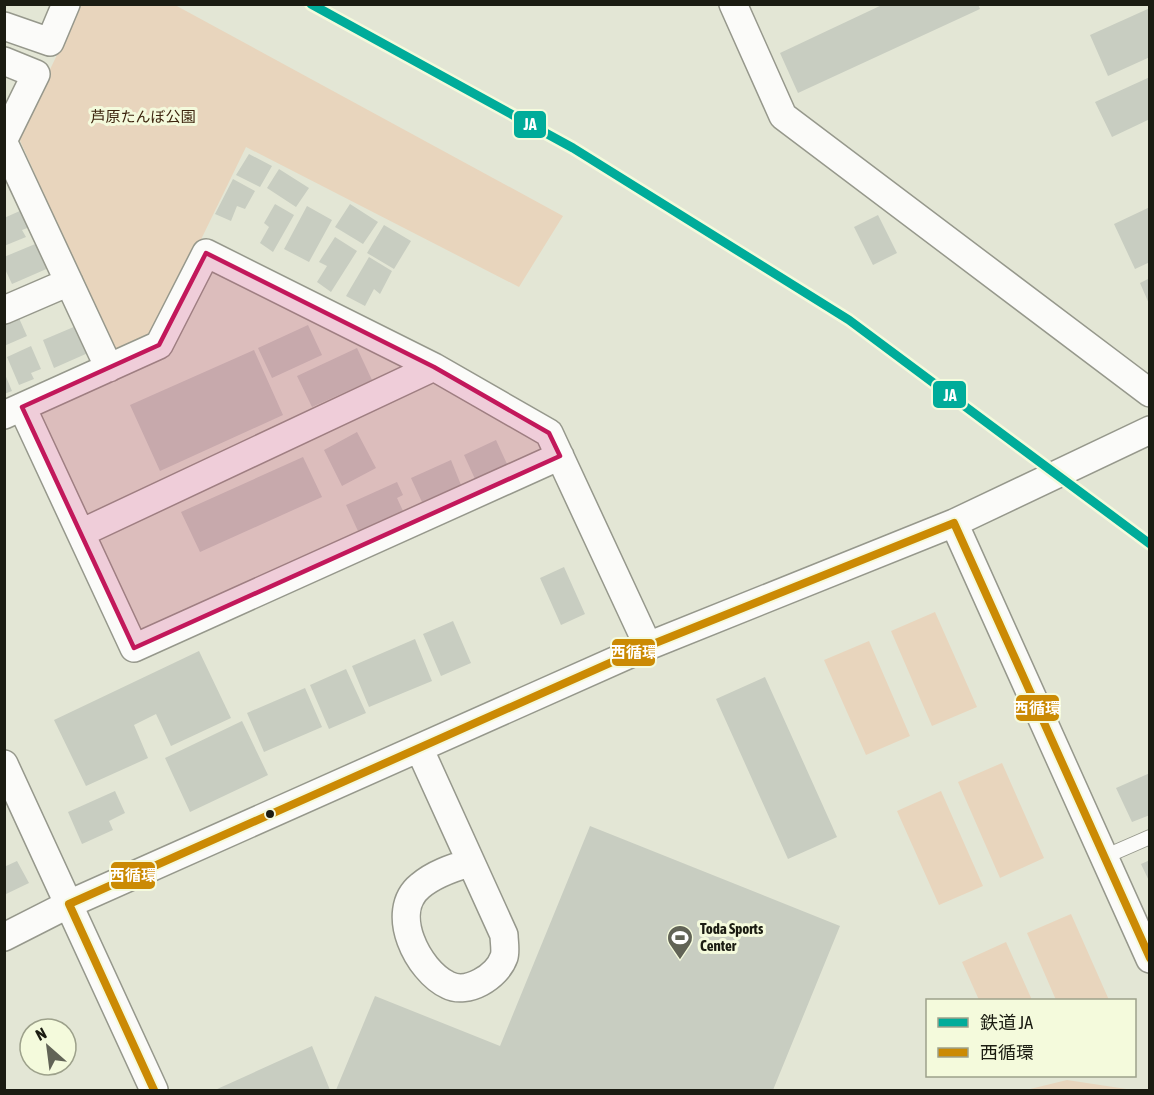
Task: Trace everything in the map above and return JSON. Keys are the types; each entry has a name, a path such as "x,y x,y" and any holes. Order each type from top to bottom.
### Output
{"street":[{"path":"4,26 50,42 66,4"},
{"path":"733,4 783,116 1149,393"},
{"path":"4,61 36,74 4,141 109,368"},
{"path":"560,456 134,648 81,533 13,411 159,345 206,253 434,367 549,433 560,456 648,646"},
{"path":"4,310 69,282"},
{"path":"81,533 434,367"},
{"path":"4,937 69,904 420,750 648,646 954,523 1149,430"},
{"path":"954,523 1149,959"},
{"path":"420,750 469,863 498,917 504,934 504,957 492,976 471,986 451,987 433,976 417,955 407,930 408,904 418,887 446,870 469,863"},
{"path":"4,764 154,1090"}],"lane":[{"path":"1104,857 1149,837"}],"highlighted area":[{"path":"206,253 434,367 549,433 560,456 134,648 22,407 159,345"}],"green space":[{"name":"芦原たんぼ公園","path":"81,5 175,5 563,216 519,287 246,147 156,332 114,353 18,136"},
{"path":"935,612 977,707 932,726 891,631"},
{"path":"869,641 910,736 866,755 824,660"},
{"path":"1002,763 1044,858 1000,878 958,782"},
{"path":"941,791 983,886 939,905 897,811"},
{"path":"1071,914 1109,999 1056,999 1027,933"},
{"path":"1006,942 1032,999 979,999 962,962"},
{"path":"1067,1080 1133,1090 1026,1090"}],"building":[{"path":"884,4 978,4 980,9 798,93 780,53"},
{"path":"1150,8 1150,57 1108,76 1090,35"},
{"path":"1150,77 1150,119 1112,137 1095,102"},
{"path":"249,154 272,166 260,187 236,175"},
{"path":"279,169 309,188 296,207 267,188"},
{"path":"233,179 255,191 245,209 237,206 231,221 215,214"},
{"path":"275,204 294,215 273,252 260,243 269,227 264,223"},
{"path":"350,204 378,222 363,244 335,227"},
{"path":"307,206 332,220 309,262 284,249"},
{"path":"1150,207 1150,262 1135,269 1114,224"},
{"path":"22,210 30,227 22,230 26,237 4,246 4,218"},
{"path":"878,215 897,253 873,265 854,227"},
{"path":"384,225 411,241 394,269 367,253"},
{"path":"335,237 357,251 331,292 317,282 327,266 319,262"},
{"path":"40,242 51,267 12,284 4,267 4,257"},
{"path":"369,257 392,271 380,294 374,289 365,306 346,296"},
{"path":"1150,278 1150,306 1140,283"},
{"path":"18,316 27,336 4,346 4,322"},
{"path":"308,325 322,355 272,378 258,348"},
{"path":"76,326 88,353 54,368 43,340"},
{"path":"31,346 41,369 31,373 34,379 19,385 7,357"},
{"path":"357,348 372,380 312,407 297,376"},
{"path":"254,350 283,415 160,471 130,405"},
{"path":"4,372 12,391 4,394"},
{"path":"357,432 376,468 342,486 324,450"},
{"path":"496,440 507,464 475,479 464,455"},
{"path":"303,457 322,497 200,552 181,512"},
{"path":"451,460 461,485 422,502 411,478"},
{"path":"397,482 403,495 397,498 403,511 358,531 346,505"},
{"path":"564,567 585,614 561,625 540,578"},
{"path":"453,621 471,663 441,676 423,634"},
{"path":"415,639 432,681 369,707 352,666"},
{"path":"199,651 231,718 171,746 156,714 134,725 148,758 86,786 54,720"},
{"path":"346,669 366,713 329,729 310,685"},
{"path":"765,677 837,837 788,859 716,699"},
{"path":"305,688 322,727 264,752 247,713"},
{"path":"242,721 268,775 190,812 165,758"},
{"path":"1150,773 1150,815 1132,822 1116,788"},
{"path":"115,791 125,813 109,821 113,830 82,844 68,812"},
{"name":"Toda Sports Center","path":"590,826 840,926 773,1090 336,1090 375,996 500,1046"},
{"path":"1150,860 1150,883 1141,864"},
{"path":"17,861 29,883 4,895 4,867"},
{"path":"312,1046 330,1090 215,1090"}],"rail line":[{"name":"JA","path":"311,4 573,148 849,320 1150,544"}],"transit line":[{"name":"西循環","path":"154,1090 69,904 648,646 954,523 1150,958"}],"place":[{"name":"Toda Sports Center","path":"680,961"}]}
